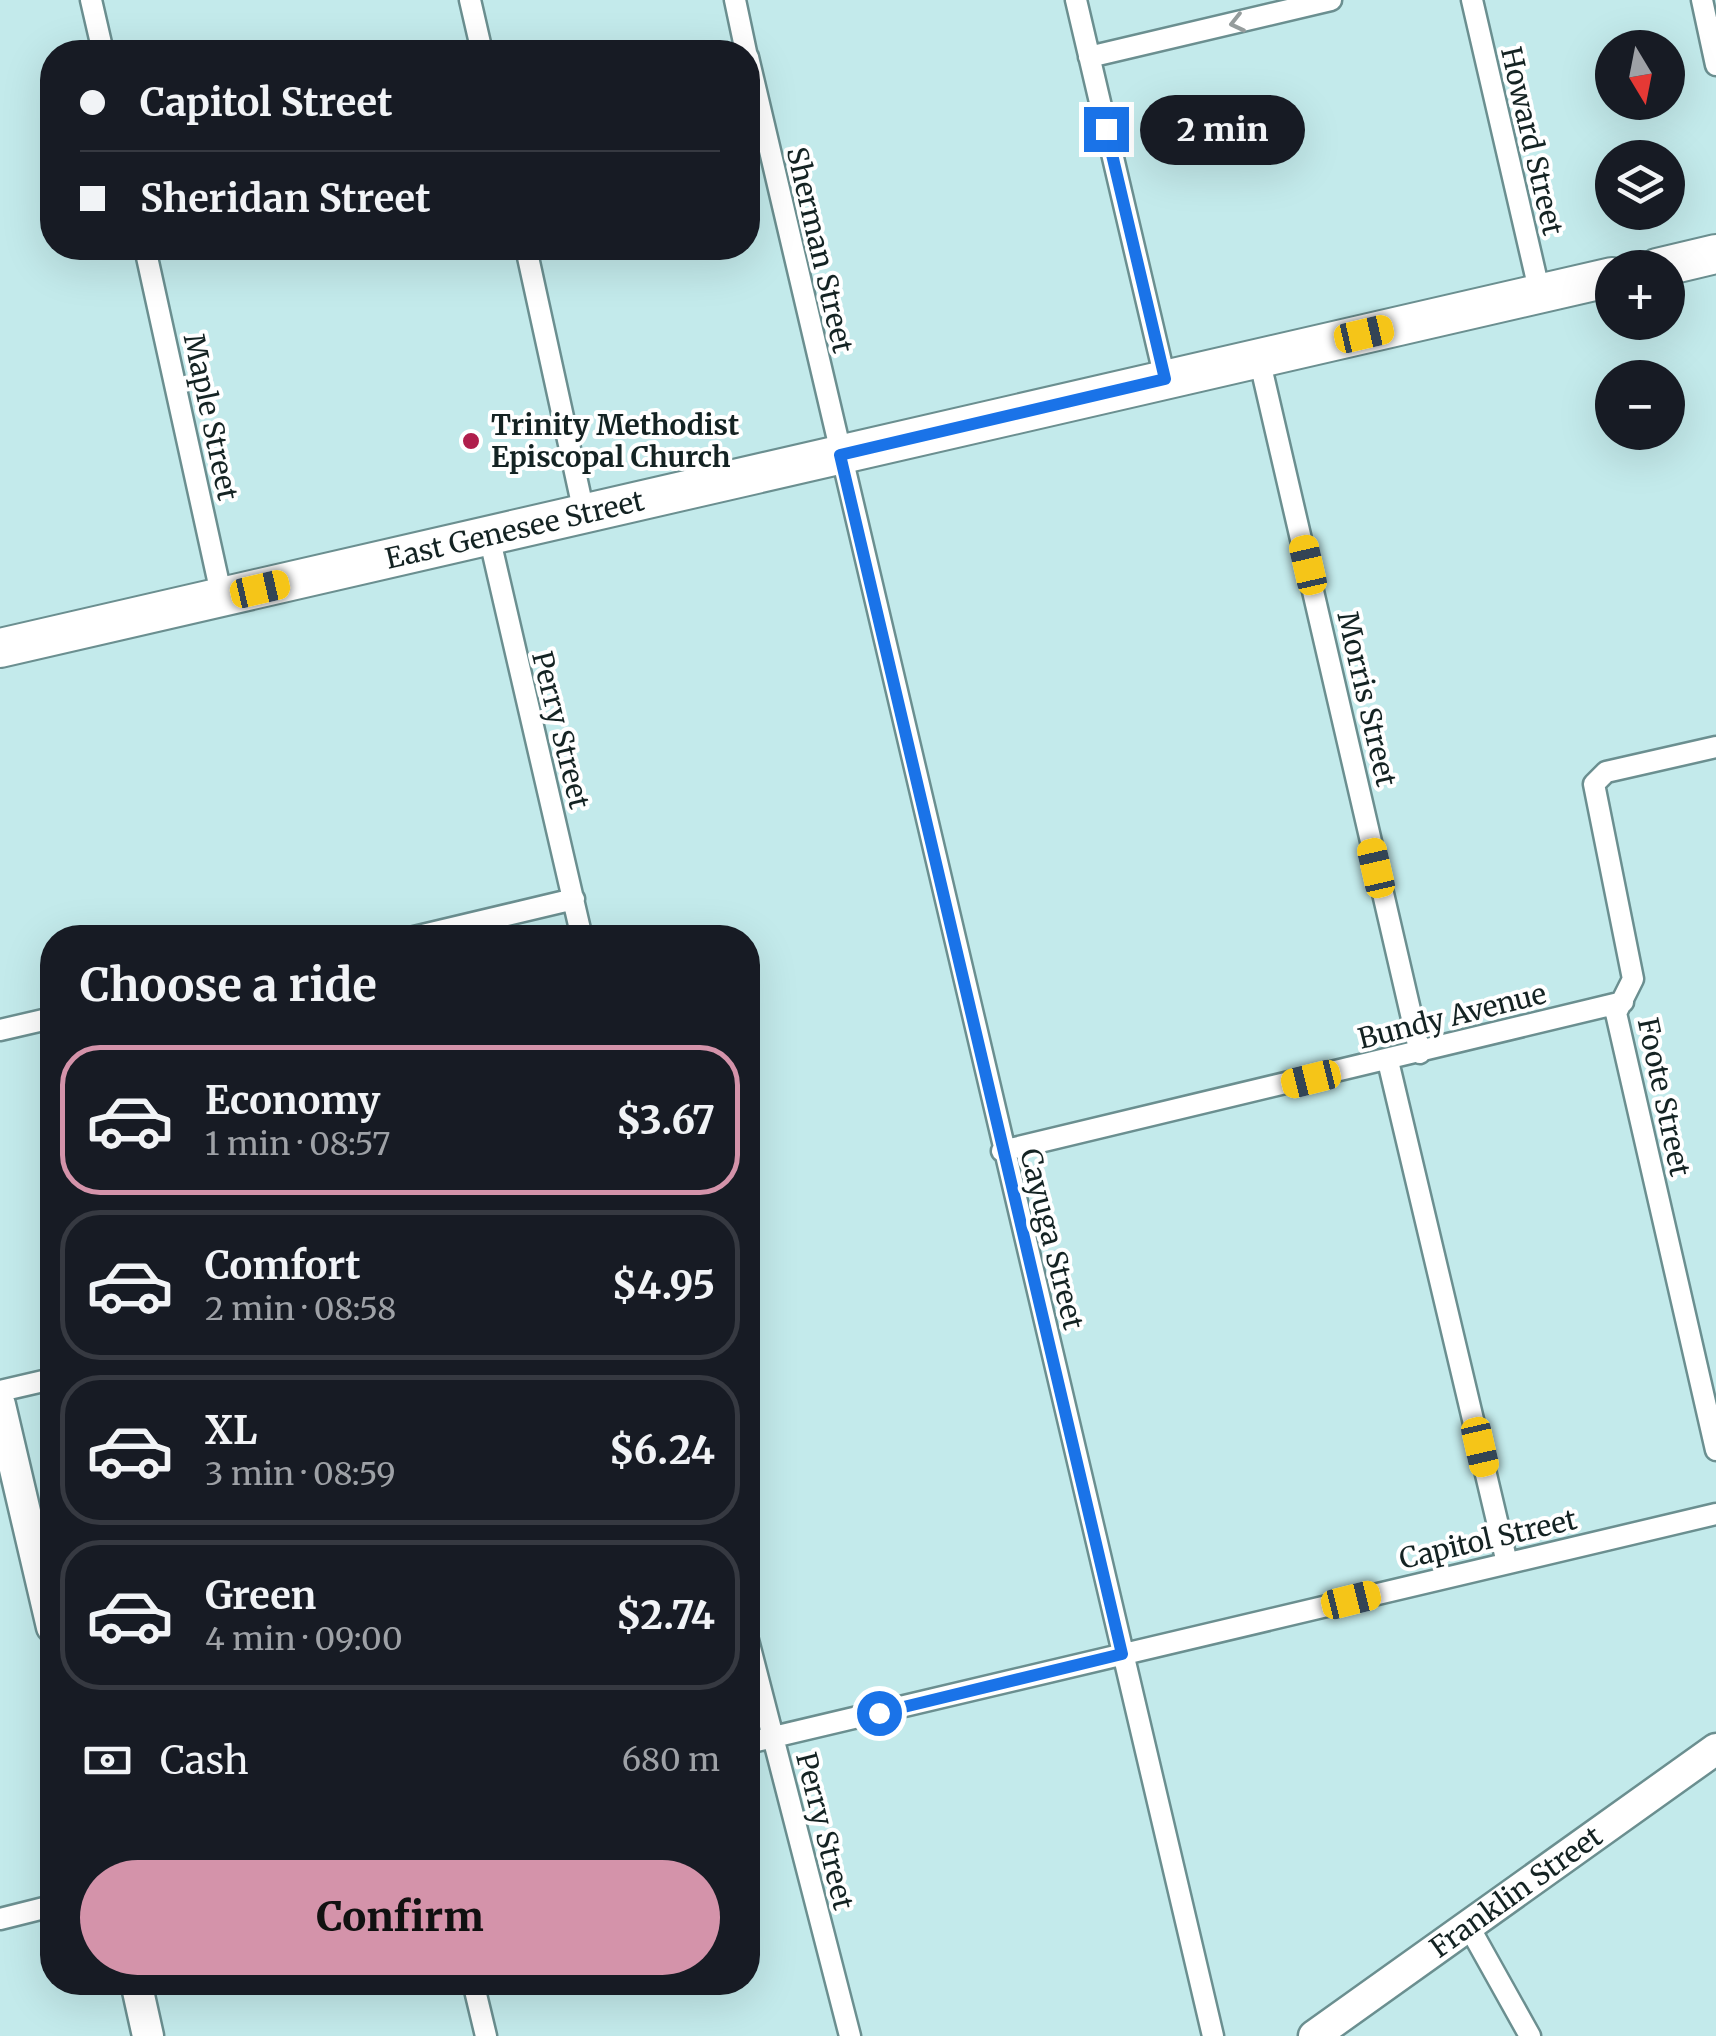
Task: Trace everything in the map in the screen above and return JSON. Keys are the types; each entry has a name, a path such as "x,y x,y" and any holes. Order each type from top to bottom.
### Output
{"highway":[{"path":"1685,261 1716,254"},
{"name":"East Genesee Street","path":"0,648 1595,281"}],"street":[{"path":"91,0 100,40"},
{"path":"470,0 479,40"},
{"name":"Sherman Street","path":"735,0 744,40"},
{"path":"1076,0 1165,379"},
{"path":"1089,58 1332,0"},
{"name":"Howard Street","path":"1472,0 1540,294"},
{"path":"1702,0 1716,64"},
{"name":"Sherman Street","path":"760,111 840,455"},
{"name":"Maple Street","path":"148,260 222,598"},
{"path":"529,260 584,513"},
{"name":"Morris Street","path":"1259,358 1420,1053"},
{"name":"Cayuga Street","path":"840,455 1212,2036"},
{"name":"Perry Street","path":"489,536 579,925"},
{"name":"Foote Street","path":"1716,747 1606,772 1594,784 1633,979 1616,1013 1716,1450"},
{"path":"466,925 574,900"},
{"name":"Bundy Avenue","path":"1002,1151 1622,1002"},
{"path":"0,1030 40,1021"},
{"path":"1388,1061 1507,1563"},
{"path":"0,1391 40,1382"},
{"path":"0,1405 40,1577"},
{"name":"Capitol Street","path":"760,1741 1716,1514"},
{"name":"Perry Street","path":"760,1687 850,2036"},
{"name":"Franklin Street","path":"1314,2036 1716,1749"},
{"path":"0,1919 40,1909"},
{"path":"1468,1925 1530,2036"},
{"path":"139,1995 148,2036"},
{"path":"475,1995 486,2036"}],"place":[{"name":"Trinity Methodist Episcopal Church","path":"471,441"}],"route":[{"path":"879,1713 1122,1654 840,455 1165,379 1106,129"}]}
